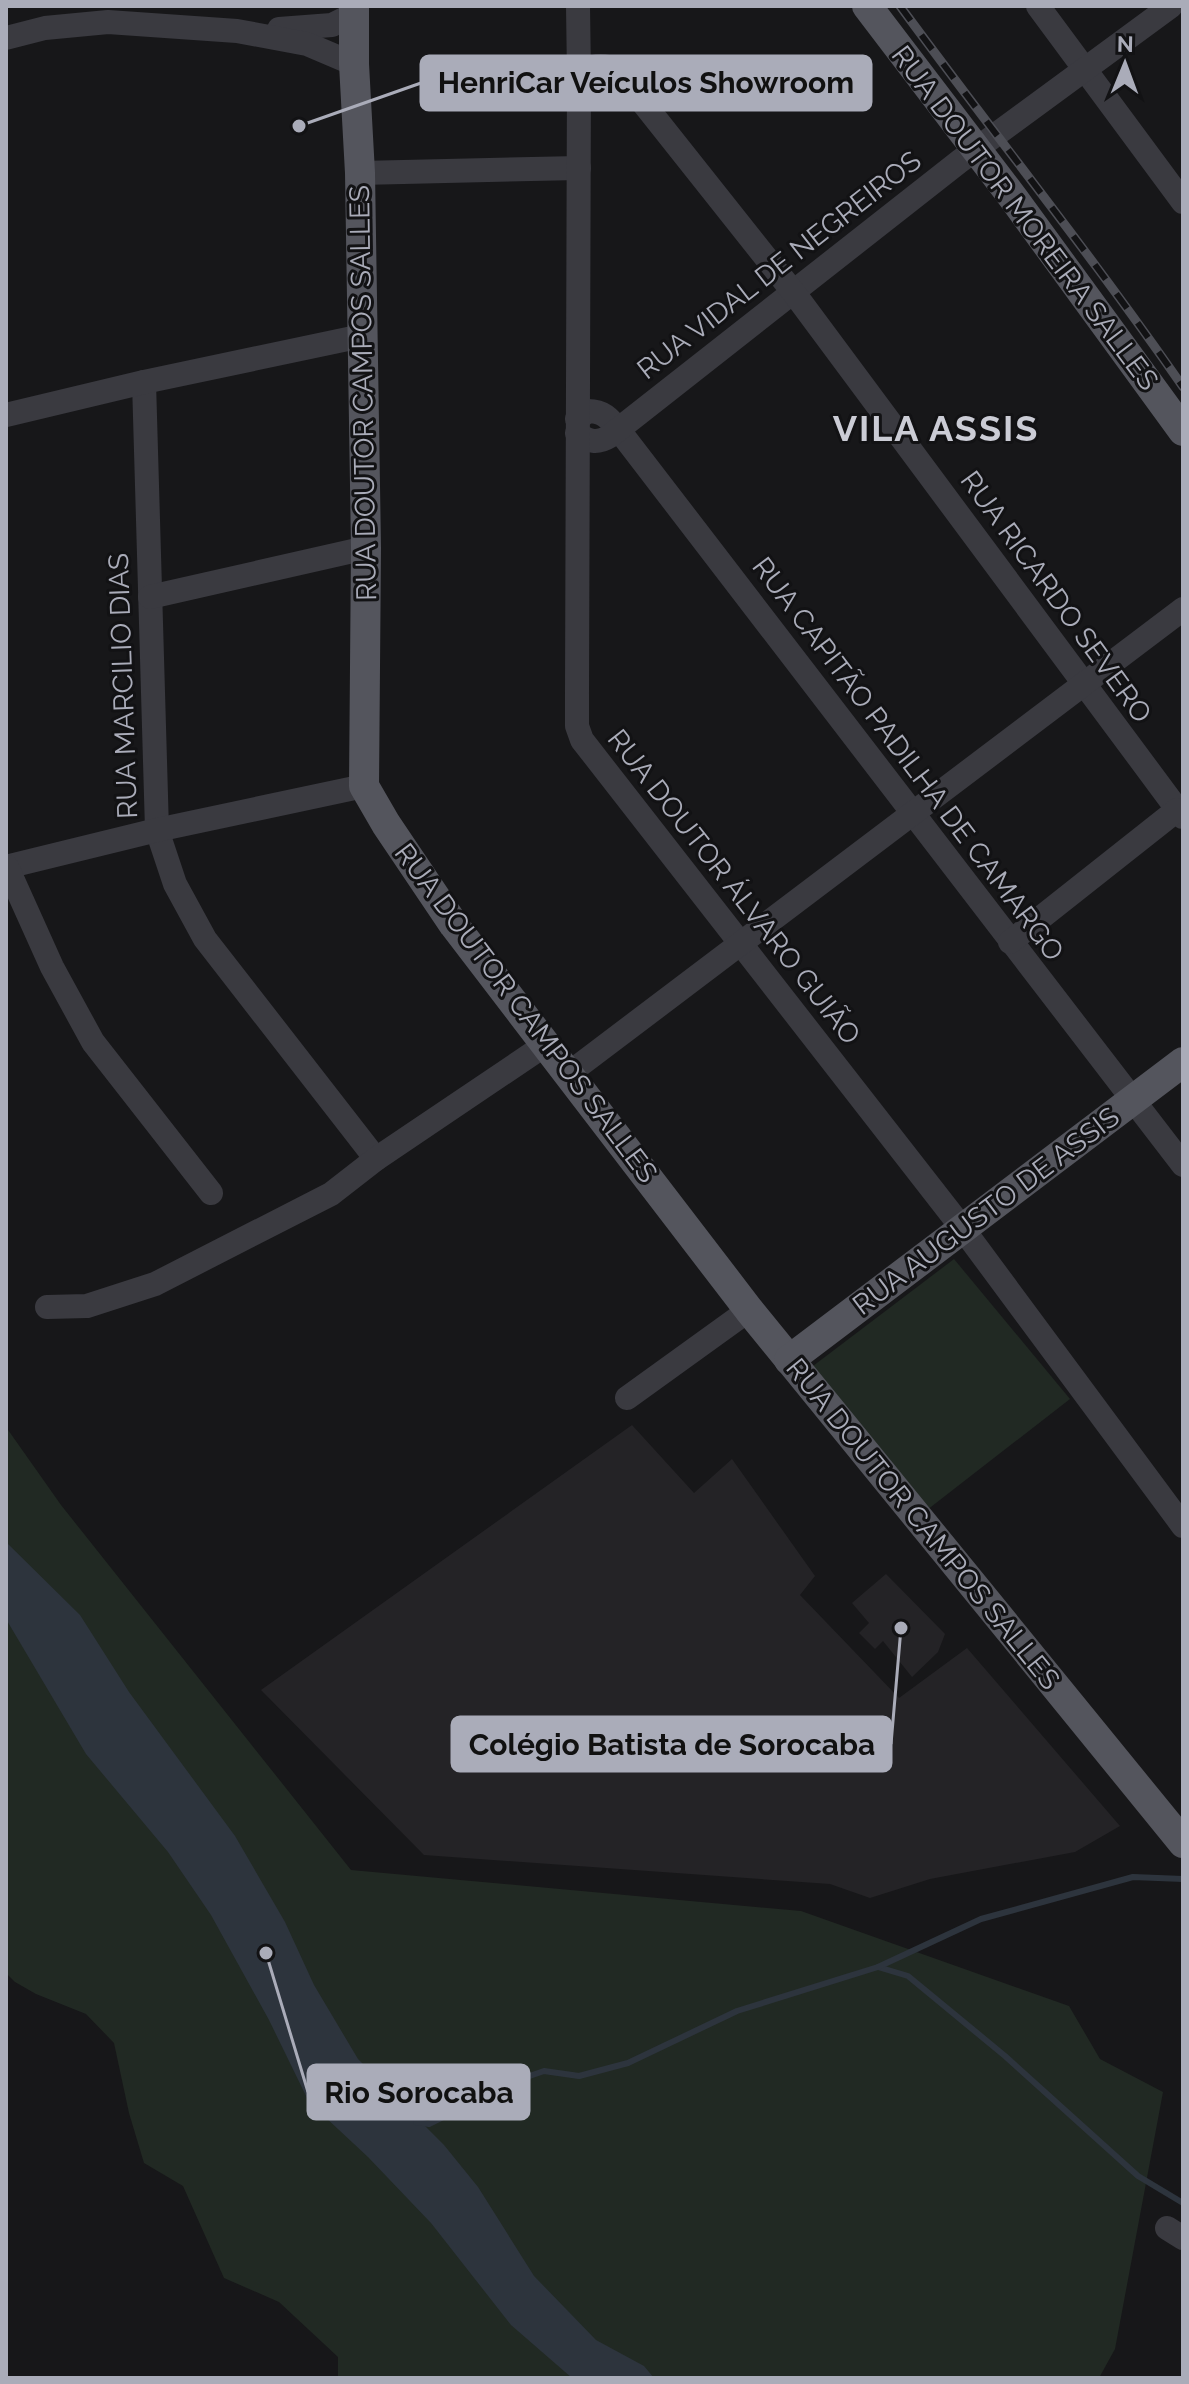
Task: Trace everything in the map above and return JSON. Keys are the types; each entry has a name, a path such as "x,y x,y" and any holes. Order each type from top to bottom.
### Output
{"main road":[{"name":"RUA DOUTOR MOREIRA SALLES","path":"867,6 978,150 1183,431"},
{"name":"RUA DOUTOR CAMPOS SALLES","path":"354,10 366,548 364,786 454,925 749,1310 1183,1843"},
{"name":"RUA AUGUSTO DE ASSIS","path":"789,1360 1183,1062"}],"street":[{"name":"RUA DOUTOR ÁLVARO GUIÃO","path":"578,6 585,71 579,168 577,426 577,726 582,740 963,1229 1183,1526"},
{"path":"1038,6 1183,202"},
{"name":"RUA VIDAL DE NEGREIROS","path":"618,429 978,150 1171,6"},
{"path":"237,31 332,25 354,10"},
{"path":"6,38 45,28 108,22 237,31 307,44 354,64"},
{"name":"RUA RICARDO SEVERO","path":"580,31 617,70 794,293 1180,814"},
{"path":"585,71 603,64 617,70"},
{"path":"360,173 579,168"},
{"path":"6,415 362,336"},
{"name":"RUA MARCILIO DIAS","path":"144,382 157,830 175,884 205,939 376,1159"},
{"name":"RUA CAPITÃO PADILHA DE CAMARGO","path":"577,426 588,411 598,411 618,429 1183,1165"},
{"path":"150,597 366,548"},
{"path":"568,1074 1183,609"},
{"path":"211,1193 93,1042 52,967 6,867 157,830 364,786"},
{"path":"1010,942 1180,814"},
{"path":"47,1307 87,1306 155,1284 331,1194 376,1159 545,1045"},
{"path":"627,1398 749,1310"}],"shaded area":[{"path":"954,1259 1070,1399 927,1510 813,1366"},
{"path":"632,1425 694,1493 732,1459 815,1576 800,1595 899,1698 967,1648 1120,1826 1075,1852 930,1879 870,1898 830,1884 424,1855 261,1690"},
{"path":"6,1427 61,1505 351,1870 801,1911 1069,2006 1100,2059 1163,2092 1115,2349 1099,2378 338,2378 338,2357 279,2302 224,2278 183,2186 144,2163 129,2113 114,2043 86,2014 36,1994 6,1973"},
{"path":"6,1542 80,1615 129,1692 235,1836 285,1922 314,1985 358,2059 444,2145 478,2187 534,2276 596,2340 644,2366 654,2378 572,2378 511,2325 431,2223 368,2157 309,2102 269,2020 211,1915 168,1852 86,1754 6,1619"},
{"path":"886,1574 945,1634 938,1652 912,1677 883,1641 875,1649 859,1633 869,1623 852,1603"}],"waterway":[{"path":"416,2122 429,2124 518,2080 544,2071 579,2076 628,2063 737,2011 878,1967 981,1919 1133,1877 1183,1879"},
{"path":"878,1967 908,1976 1005,2056 1138,2176 1183,2203"}],"railway":[{"path":"900,6 1183,387"}],"place":[{"name":"HenriCar Veículos Showroom","path":"299,126"},
{"name":"Colégio Batista de Sorocaba","path":"901,1628"},
{"name":"Rio Sorocaba","path":"266,1953"}],"district":[{"name":"VILA ASSIS","path":"936,428"}]}
